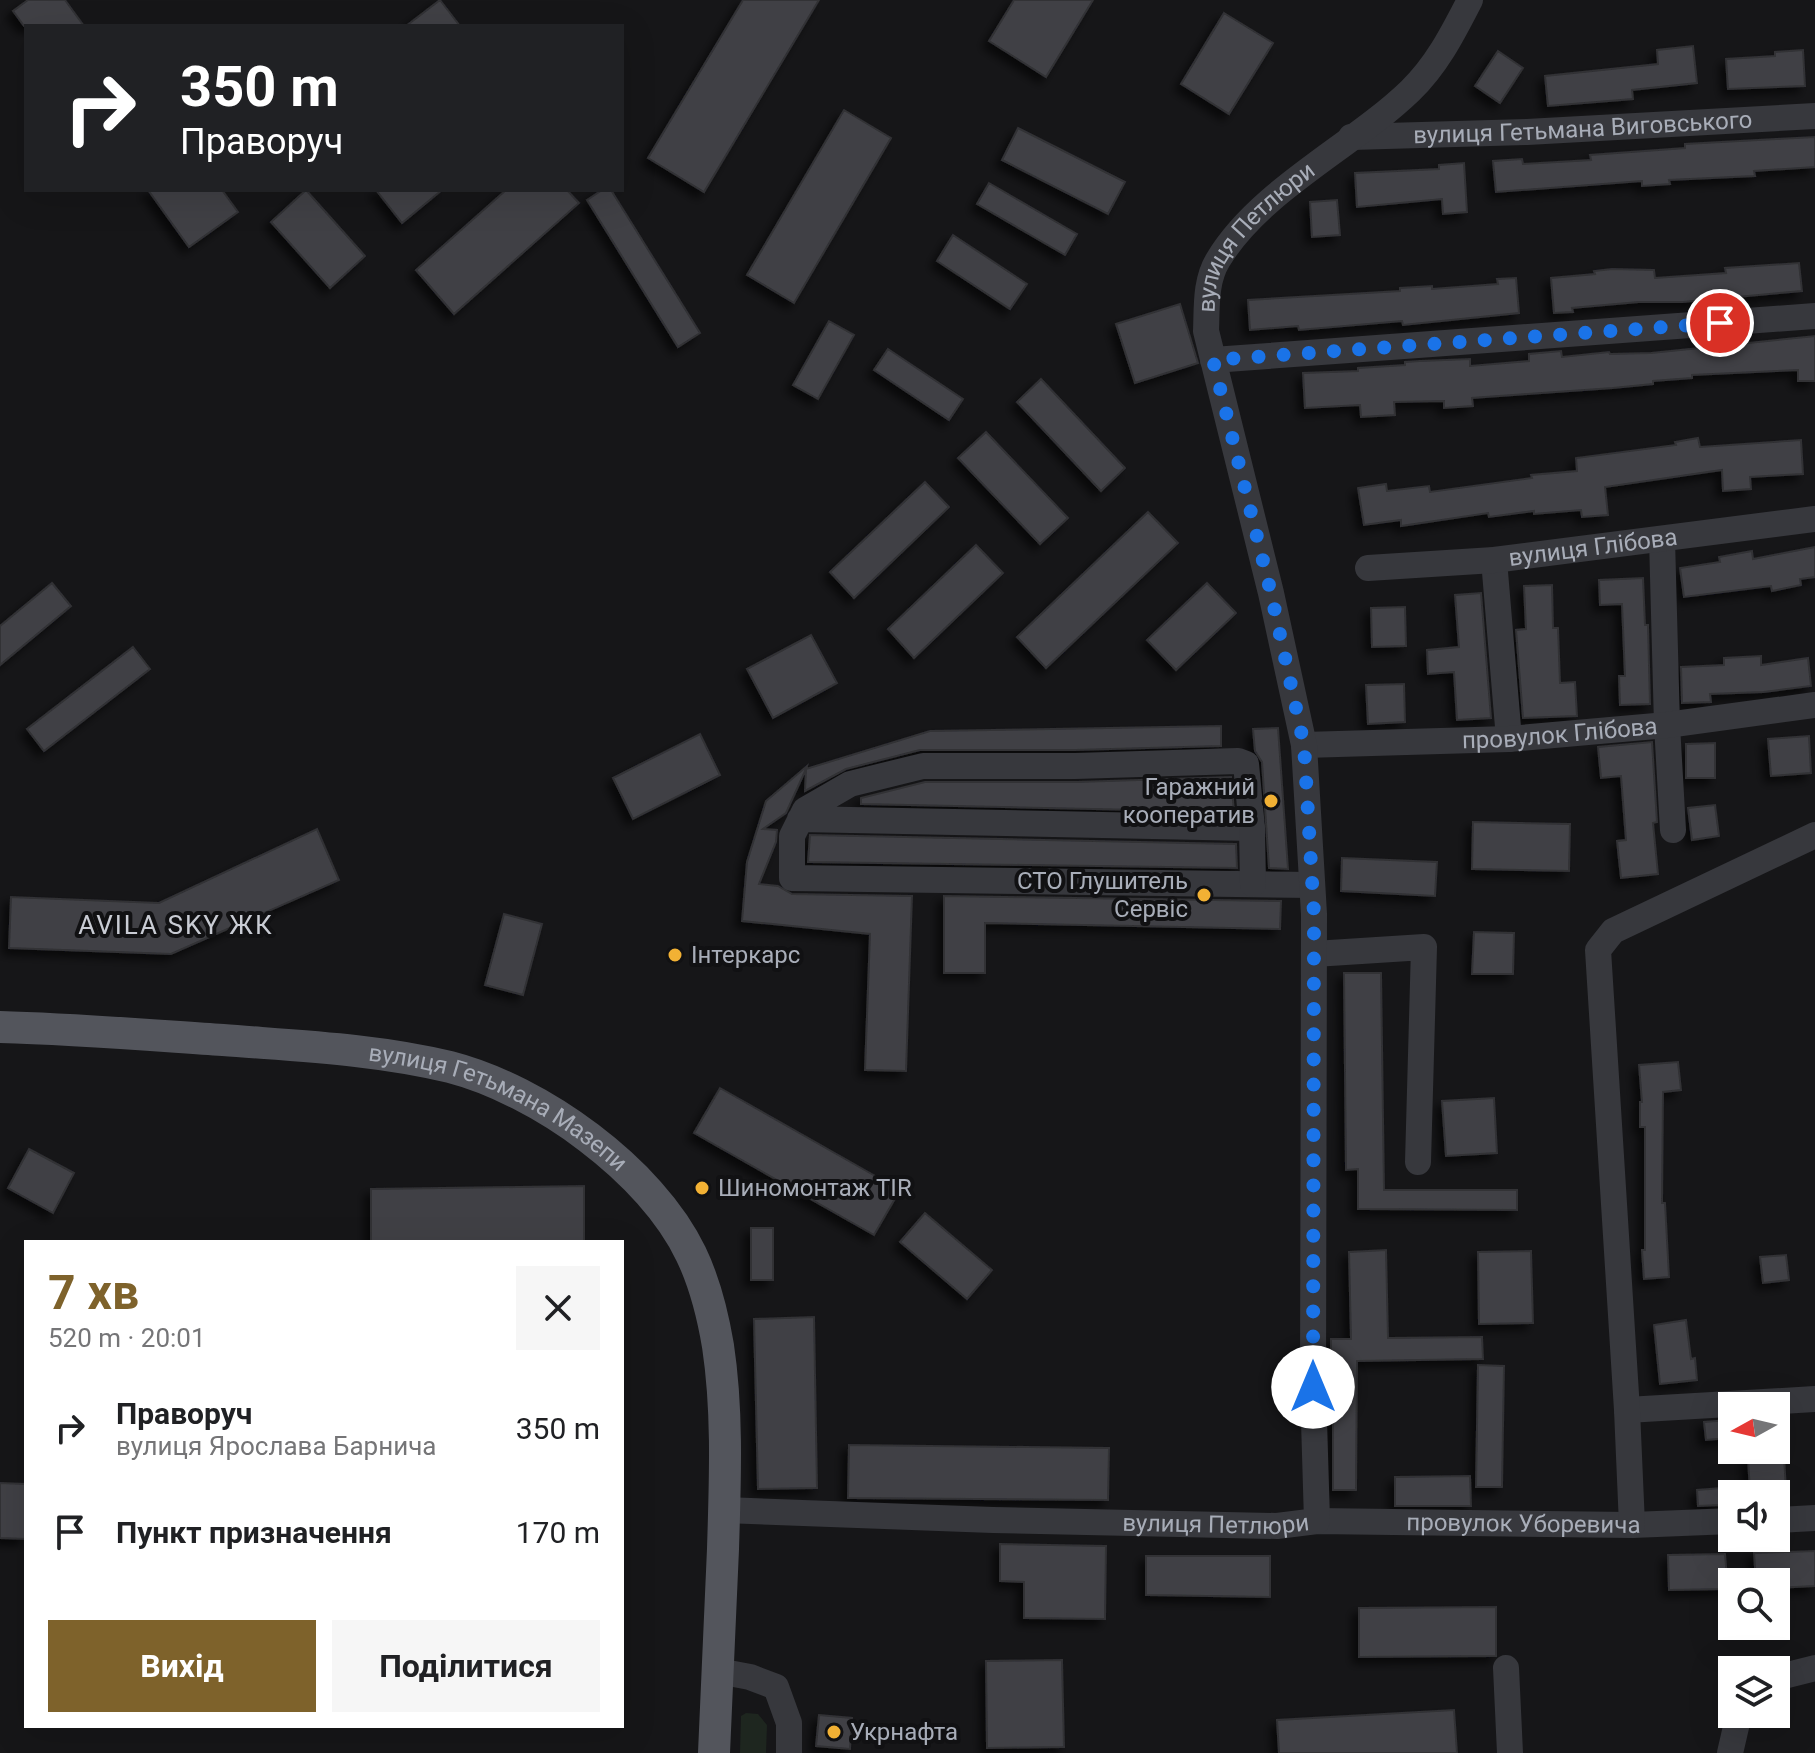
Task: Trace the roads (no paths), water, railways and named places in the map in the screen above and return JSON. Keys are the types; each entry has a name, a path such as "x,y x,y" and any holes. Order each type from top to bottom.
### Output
{"main road":[{"name":"вулиця Гетьмана Мазепи","path":"0,1027 319,1047 402,1056 454,1068 497,1085 581,1131 622,1164 655,1200 691,1253 718,1345 724,1410 724,1510"},
{"path":"714,1753 724,1510"}],"street":[{"name":"вулиця Петлюри","path":"724,1510 1277,1526 1317,1521 1313,1387 1314,954 1304,745 1271,593 1206,331 1207,296 1217,261 1248,221 1410,92 1442,54 1470,0"},
{"name":"вулиця Гетьмана Виговського","path":"1351,137 1527,132 1815,116"},
{"path":"1213,360 1815,316"},
{"name":"вулиця Глібова","path":"1368,568 1494,560 1815,519"},
{"path":"1662,539 1673,830"},
{"path":"1494,560 1509,739"},
{"name":"провулок Глібова","path":"1304,745 1509,739 1667,725 1815,705"},
{"path":"1253,884 1246,764 1238,761 1075,766 923,766 850,784 805,810 792,836 792,878 1312,885"},
{"path":"800,819 1252,828"},
{"path":"1632,1525 1598,950 1613,931 1815,835"},
{"path":"1314,954 1424,947 1418,1162"},
{"path":"1627,1410 1815,1399"},
{"path":"1790,1519 1815,1518"},
{"name":"провулок Уборевича","path":"1317,1521 1632,1525 1718,1522"},
{"path":"1506,1668 1510,1753"},
{"path":"1790,1674 1815,1668"},
{"path":"718,1671 750,1677 776,1687 789,1723 789,1753"},
{"path":"1730,1753 1736,1728"}],"place":[{"name":"Гаражний кооператив","path":"1271,801"},
{"name":"СТО Глушитель Сервіс","path":"1204,895"},
{"name":"Інтеркарс","path":"675,955"},
{"name":"Шиномонтаж TIR","path":"702,1188"},
{"name":"Укрнафта","path":"834,1732"}],"district":[{"name":"AVILA SKY ЖК","path":"176,925"}]}
